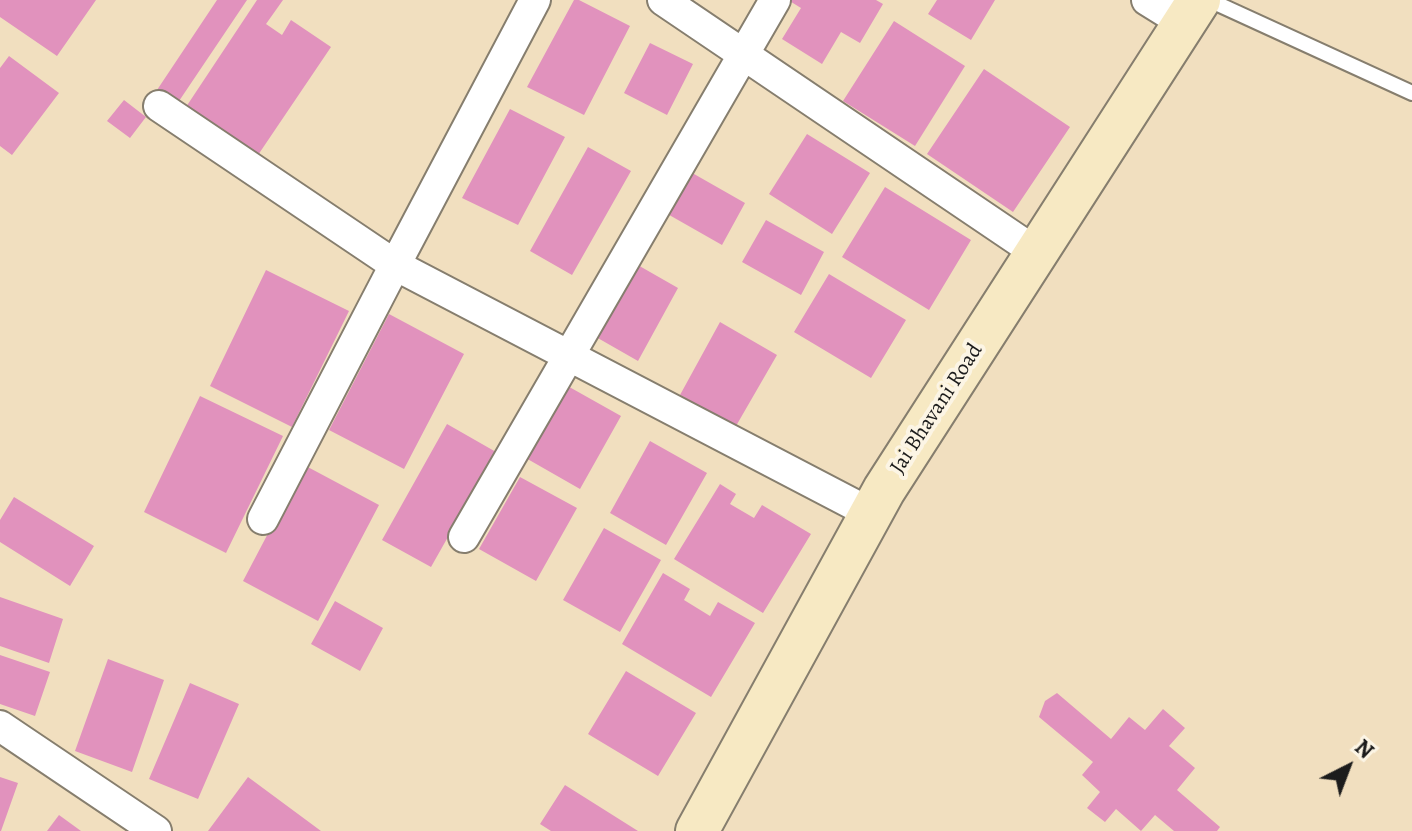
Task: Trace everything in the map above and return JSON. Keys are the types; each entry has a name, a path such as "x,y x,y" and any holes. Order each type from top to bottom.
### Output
{"street":[{"path":"263,519 535,0"},
{"path":"663,0 1037,253"},
{"path":"464,537 775,0"},
{"path":"1147,0 1197,8"},
{"name":"Jai Bhavani Road","path":"697,831 884,490 1197,8"},
{"path":"159,106 395,265 872,514"},
{"path":"0,726 156,831"}],"lane":[{"path":"1197,8 1412,93"}],"building":[{"path":"0,0 96,0 57,56 0,17"},
{"path":"217,0 247,0 175,107 155,93"},
{"path":"257,0 283,0 266,24 282,35 291,20 331,47 256,158 184,110"},
{"path":"574,0 630,26 584,115 527,87"},
{"path":"788,0 876,0 883,4 860,43 841,32 822,64 782,39 801,8"},
{"path":"937,0 995,0 971,40 928,14"},
{"path":"894,21 965,66 915,146 843,101"},
{"path":"650,43 693,64 667,115 624,93"},
{"path":"9,56 59,93 12,155 0,146 0,68"},
{"path":"984,69 1070,127 1013,212 927,154"},
{"path":"124,100 146,117 130,138 107,121"},
{"path":"510,109 565,137 518,225 462,198"},
{"path":"807,134 870,173 832,234 769,194"},
{"path":"588,147 631,171 572,275 530,251"},
{"path":"687,170 745,203 722,245 664,212"},
{"path":"885,187 971,240 929,310 842,257"},
{"path":"766,220 824,252 801,295 742,262"},
{"path":"636,264 678,288 638,361 596,337"},
{"path":"266,270 349,311 292,427 210,386"},
{"path":"829,274 906,320 871,378 794,332"},
{"path":"389,314 464,354 404,469 329,430"},
{"path":"720,322 777,355 736,426 680,395"},
{"path":"564,384 621,416 580,489 524,457"},
{"path":"200,396 283,436 226,553 144,512"},
{"path":"447,424 496,452 431,567 382,540"},
{"path":"650,441 707,473 666,545 610,513"},
{"path":"304,465 379,505 318,621 243,581"},
{"path":"520,477 577,508 536,581 479,549"},
{"path":"720,484 736,494 730,504 754,518 762,505 811,534 763,613 674,559"},
{"path":"14,497 94,546 70,586 0,542 0,520"},
{"path":"604,528 661,560 620,632 563,600"},
{"path":"663,573 690,589 684,600 710,616 718,602 755,623 711,697 622,644"},
{"path":"0,597 63,619 49,663 0,646"},
{"path":"335,601 383,628 360,671 311,644"},
{"path":"0,655 50,672 35,716 0,704"},
{"path":"108,659 164,680 132,772 75,751"},
{"path":"626,671 696,713 658,776 588,734"},
{"path":"190,683 239,704 198,799 149,779"},
{"path":"1057,693 1111,739 1129,717 1145,730 1163,709 1185,728 1169,746 1195,768 1177,790 1220,827 1217,831 1174,831 1155,815 1141,831 1116,809 1105,822 1087,808 1100,792 1082,775 1093,762 1039,717 1045,701"},
{"path":"0,777 18,783 1,831 0,831"},
{"path":"248,777 321,831 208,831"},
{"path":"565,785 638,831 551,831 540,824"},
{"path":"59,815 81,831 47,831"}]}
